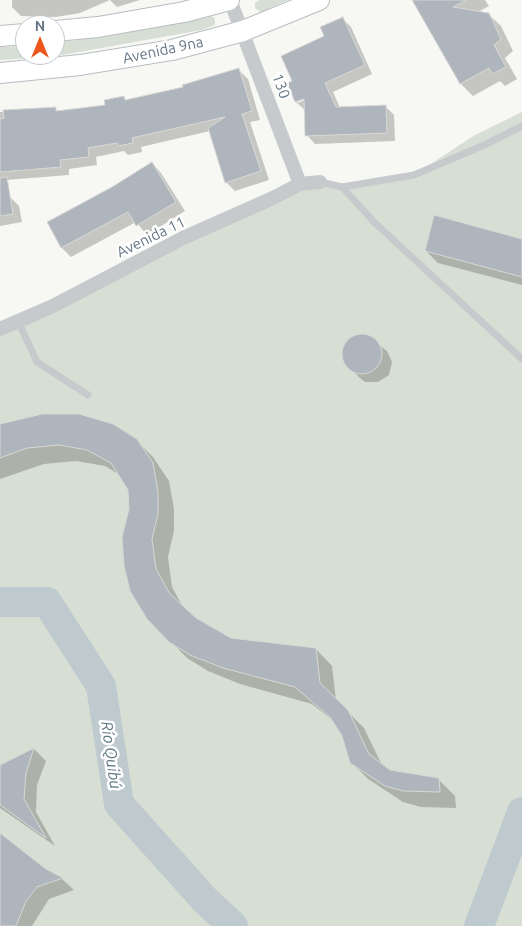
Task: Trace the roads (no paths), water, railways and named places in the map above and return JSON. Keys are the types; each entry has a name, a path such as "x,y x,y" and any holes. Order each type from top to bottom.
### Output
{"main road":[{"path":"65,30 184,12 230,0"},
{"name":"Avenida 9na","path":"0,73 80,65 172,50 243,31 320,0"},
{"path":"0,36 15,35"}],"street":[{"name":"130","path":"230,0 300,184"},
{"name":"Avenida 11","path":"0,329 53,306 183,238 274,198 300,184 320,182"}],"lane":[{"path":"320,182 342,187 414,175 482,146 522,126"},
{"path":"342,187 375,223 522,359"},
{"path":"18,321 37,362 88,395"}],"waterway":[{"name":"Río Quibú","path":"0,602 47,602 101,686 119,804 205,900 233,926"},
{"name":"Río Quibú","path":"479,926 522,812"}]}
